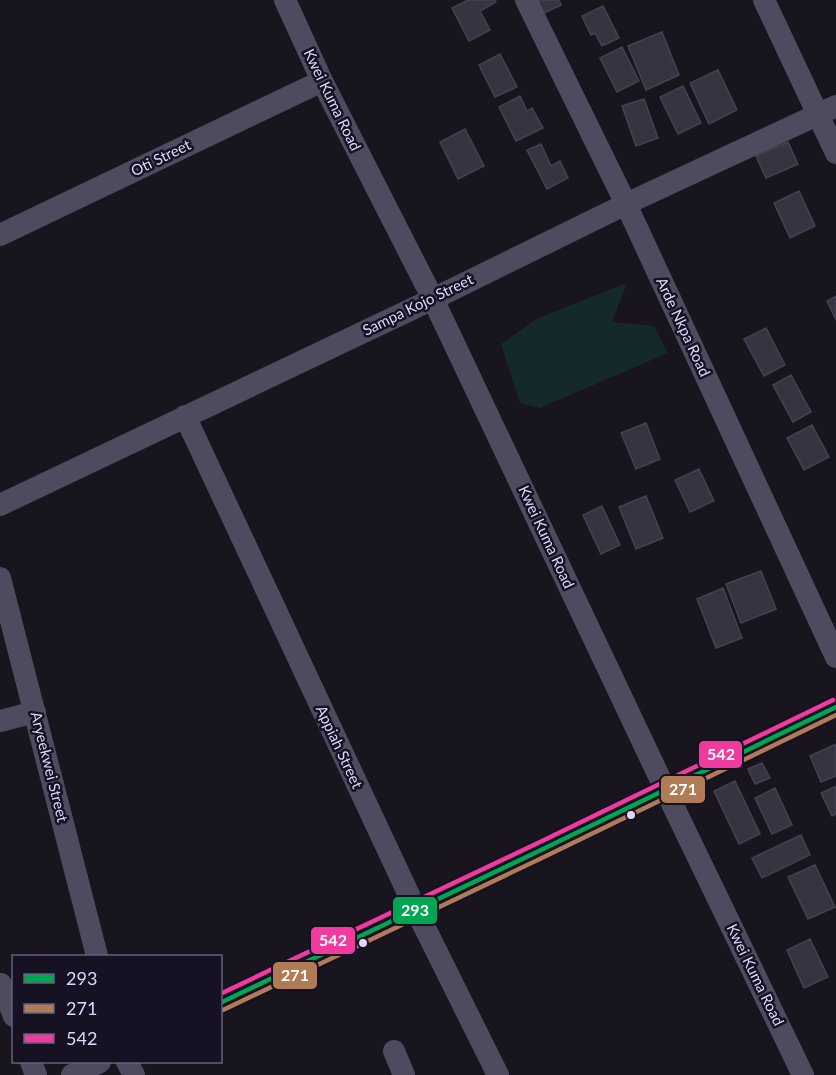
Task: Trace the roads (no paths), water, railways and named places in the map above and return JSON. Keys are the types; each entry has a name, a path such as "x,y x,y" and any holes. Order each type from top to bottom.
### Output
{"street":[{"name":"Kwei Kuma Road","path":"285,0 322,81 433,298 803,1075"},
{"name":"Arde Nkpa Road","path":"526,0 626,204 836,657"},
{"path":"764,0 827,110 836,153"},
{"name":"Oti Street","path":"0,235 322,81"},
{"name":"Sampa Kojo Street","path":"0,505 626,204 827,110"},
{"name":"Appiah Street","path":"185,417 416,910 498,1075"},
{"name":"Aryeekwei Street","path":"0,578 96,955"},
{"path":"222,1002 836,707"},
{"path":"0,721 34,712"},
{"path":"1,984 12,1011"},
{"path":"394,1051 404,1075"},
{"path":"72,1075 98,1063"}]}
